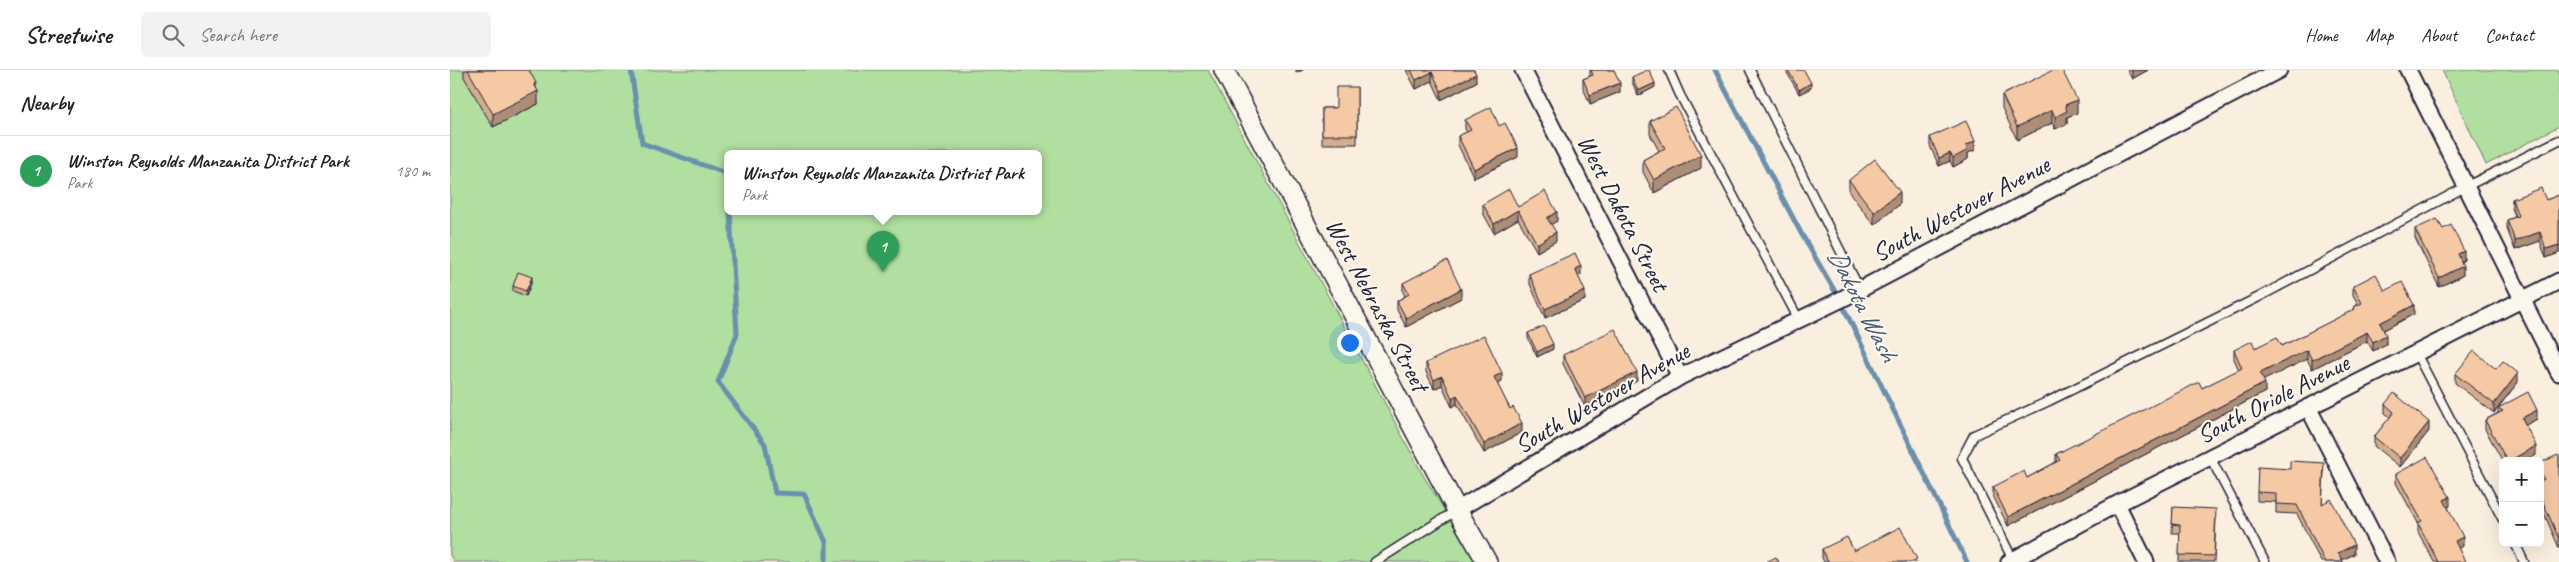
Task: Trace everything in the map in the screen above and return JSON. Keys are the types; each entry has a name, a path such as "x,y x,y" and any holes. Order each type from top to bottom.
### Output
{"street":[{"name":"West Nebraska Street","path":"1224,70 1457,510 1487,562"},
{"name":"West Dakota Street","path":"1523,70 1680,377"},
{"name":"South Westover Avenue","path":"1457,510 1680,377 1860,290 2278,70"},
{"path":"2408,70 2559,373"},
{"name":"South Oriole Avenue","path":"2012,561 2117,504 2559,281"},
{"path":"2308,407 2387,562"},
{"path":"2117,504 2146,562"}],"lane":[{"path":"1669,70 1680,95 1799,320"},
{"path":"1750,70 1860,290"},
{"path":"2012,561 1962,458 1974,435 2049,401 2257,298 2467,186 2559,140"},
{"path":"2416,353 2499,512"},
{"path":"2210,457 2265,562"},
{"path":"1375,562 1457,510"},
{"path":"2517,547 2524,562"}],"green space":[{"path":"450,70 1208,70 1423,475 1476,562 454,562 450,555"},
{"path":"2442,70 2559,70 2559,126 2486,165"}],"building":[{"path":"468,70 529,70 538,91 493,114"},
{"path":"1411,70 1474,70 1476,74 1441,91 1432,72 1416,80"},
{"path":"1591,70 1614,70 1620,83 1590,95 1583,79 1593,75"},
{"path":"1649,70 1655,83 1638,91 1632,77"},
{"path":"1788,70 1804,70 1811,83 1799,90"},
{"path":"2053,70 2062,70 2077,100 2065,105 2067,111 2055,117 2052,110 2017,127 2002,95"},
{"path":"1336,87 1357,87 1357,135 1322,135 1322,108 1336,108"},
{"path":"1491,107 1499,126 1505,123 1518,148 1474,169 1458,136 1471,130 1465,120"},
{"path":"1676,107 1701,155 1654,180 1643,160 1665,148 1650,121"},
{"path":"1966,121 1975,141 1966,146 1968,150 1953,158 1950,153 1939,158 1930,137"},
{"path":"1875,159 1900,192 1874,212 1849,180"},
{"path":"2541,188 2546,200 2559,195 2559,245 2546,249 2540,232 2515,241 2507,220 2518,216 2512,199"},
{"path":"1509,189 1518,207 1545,191 1557,212 1547,218 1556,232 1537,244 1518,210 1494,224 1483,204"},
{"path":"2437,219 2443,229 2451,225 2464,251 2458,254 2463,266 2439,278 2415,229"},
{"path":"1575,253 1581,266 1575,269 1585,291 1545,309 1529,274"},
{"path":"1447,260 1461,289 1406,318 1397,301 1409,294 1403,283"},
{"path":"518,272 532,277 526,291 513,286"},
{"path":"2376,274 2385,291 2402,282 2414,305 2380,323 2386,335 2373,342 2367,332 2312,360 2307,350 2260,373 2265,383 2008,517 1993,487 2024,471 2027,478 2060,460 2056,454 2199,382 2202,388 2242,368 2234,350 2252,341 2255,348 2277,337 2282,346 2355,309 2354,307 2362,303 2353,286"},
{"path":"1544,326 1553,344 1537,352 1528,333"},
{"path":"1615,329 1637,372 1585,398 1563,355"},
{"path":"1484,335 1502,373 1494,377 1510,409 1513,407 1522,423 1484,444 1457,395 1452,398 1442,376 1434,380 1426,363"},
{"path":"2474,351 2496,369 2503,361 2518,373 2494,404 2455,374"},
{"path":"2528,392 2537,410 2522,418 2536,446 2516,457 2505,457 2485,420 2503,411 2498,408"},
{"path":"2394,393 2429,422 2400,458 2374,437 2394,412 2385,404"},
{"path":"2559,456 2559,539 2544,504 2544,461"},
{"path":"2427,457 2450,497 2444,500 2463,537 2455,541 2465,562 2438,562 2418,523 2422,521 2396,474"},
{"path":"2290,461 2324,463 2322,504 2331,499 2354,545 2338,553 2343,562 2325,562 2297,505 2276,504 2276,493 2257,492 2258,467 2290,469"},
{"path":"2173,507 2216,509 2214,556 2179,555 2180,525 2172,524"},
{"path":"1900,527 1917,559 1911,562 1828,562 1822,549 1847,537 1854,551"},
{"path":"1776,557 1779,562 1766,562"}],"waterway":[{"path":"631,70 642,143 724,173"},
{"name":"Dakota Wash","path":"1715,70 1801,233 1840,300 1967,562"},
{"path":"730,215 737,334 718,382 765,444 775,493 804,494 826,542 826,562"}],"place":[{"name":"Winston Reynolds Manzanita District Park","path":"883,272"}]}
